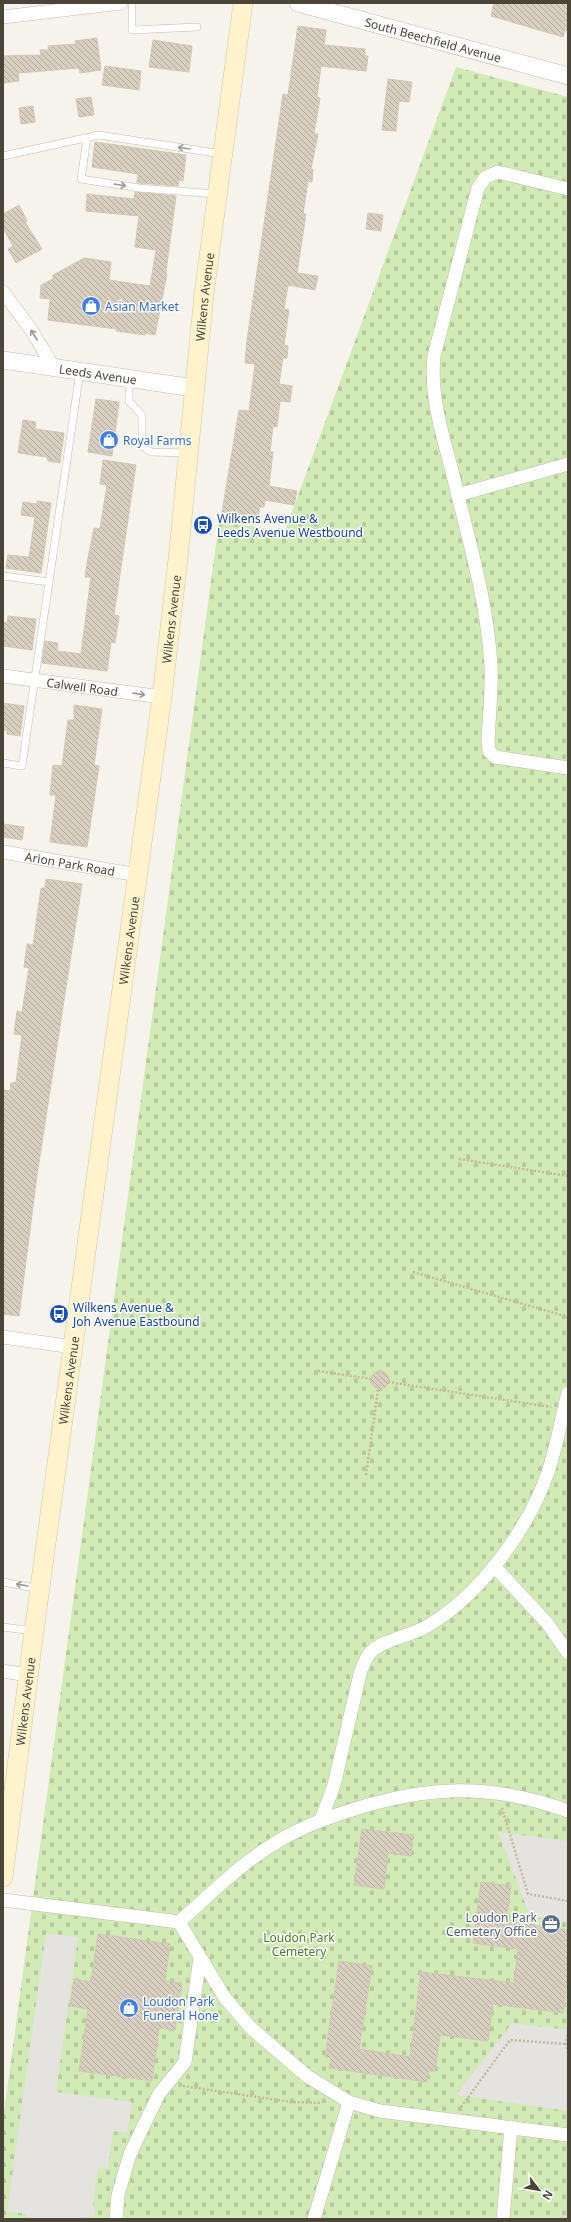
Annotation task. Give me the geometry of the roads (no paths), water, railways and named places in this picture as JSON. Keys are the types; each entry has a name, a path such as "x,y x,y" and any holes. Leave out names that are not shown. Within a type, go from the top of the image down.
{"main road":[{"name":"Wilkens Avenue","path":"3,1876 28,1674 162,697 178,559 194,388 222,154 243,3"}],"street":[{"path":"3,17 121,3"},
{"name":"South Beechfield Avenue","path":"298,3 568,76"},
{"path":"568,189 498,172 486,178 478,188 434,356 432,377 434,400 458,495 488,632 491,666 488,742 489,751 495,757 568,768"},
{"path":"3,292 32,331 54,368"},
{"name":"Leeds Avenue","path":"3,360 194,388"},
{"path":"458,495 568,464"},
{"name":"Calwell Road","path":"3,676 162,697"},
{"name":"Arion Park Road","path":"3,852 138,875"},
{"path":"3,1337 73,1347"},
{"path":"321,1820 334,1786 361,1670 369,1654 380,1646 429,1626 464,1598 494,1566 510,1545 539,1496 549,1471 568,1392"},
{"path":"494,1566 547,1623 568,1651"},
{"path":"3,1671 28,1674"},
{"path":"3,1900 179,1922 272,1845 321,1820 400,1797 450,1790 497,1792 537,1799 568,1811"},
{"path":"179,1922 225,1998 251,2028 307,2076 349,2102 380,2112 568,2135"},
{"path":"116,2219 118,2195 130,2154 159,2094 185,2062 200,1958"},
{"path":"314,2219 349,2102"},
{"path":"503,2219 511,2127"}],"lane":[{"path":"132,3 132,30 197,28"},
{"path":"3,156 99,135 222,154"},
{"path":"87,138 81,179 139,188 217,194"},
{"path":"3,763 22,766 80,371"},
{"path":"129,378 130,401 142,415 142,446 152,452 188,453"},
{"path":"3,576 49,582"},
{"path":"3,1582 40,1589"},
{"path":"3,1627 34,1631"}],"place":[{"name":"Asian Market","path":"91,306"},
{"name":"Royal Farms","path":"109,440"},
{"name":"Wilkens Avenue & Leeds Avenue Westbound","path":"203,525"},
{"name":"Wilkens Avenue & Joh Avenue Eastbound","path":"59,1314"},
{"name":"Loudon Park Cemetery Office","path":"551,1924"},
{"name":"Loudon Park Funeral Hone","path":"129,2008"}],"park label":[{"name":"Loudon Park Cemetery","path":"299,1944"}]}
